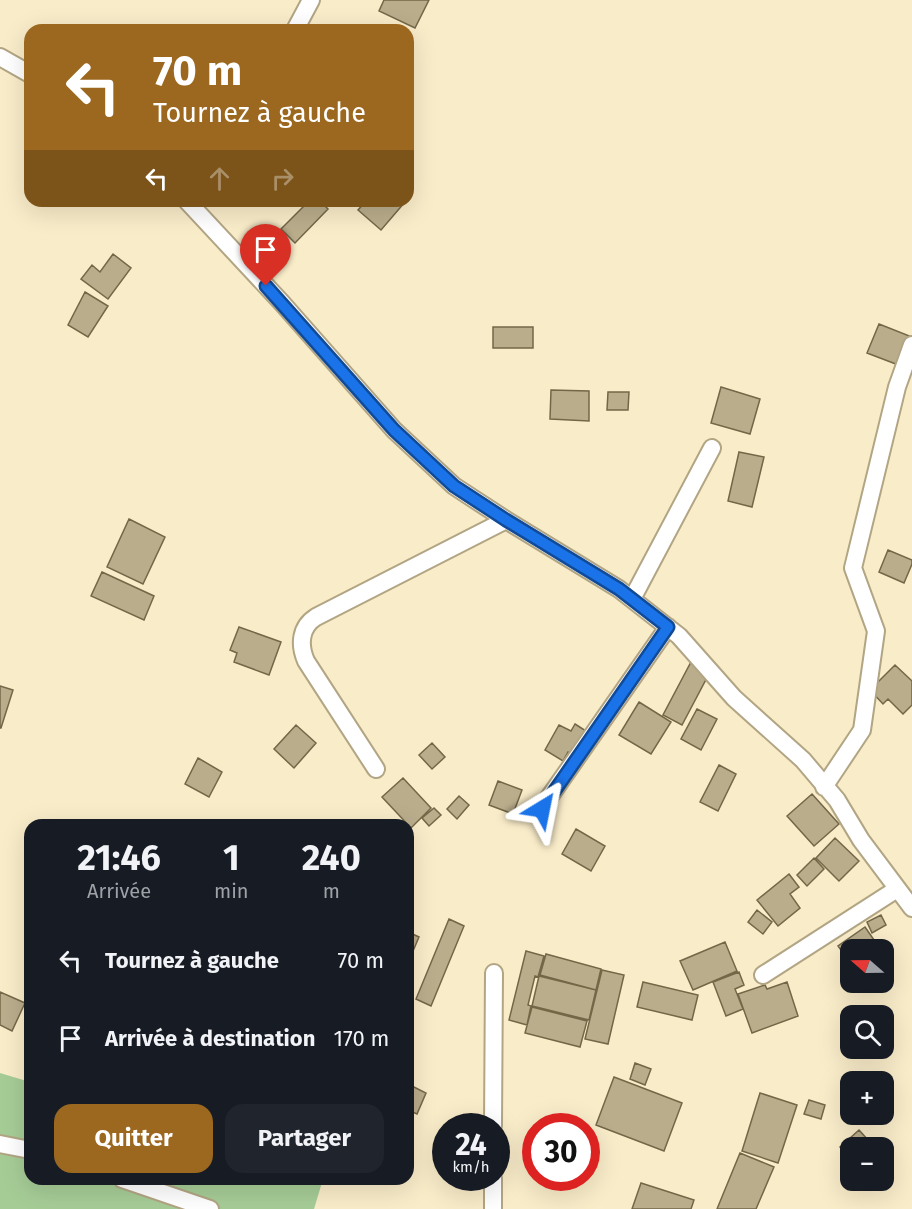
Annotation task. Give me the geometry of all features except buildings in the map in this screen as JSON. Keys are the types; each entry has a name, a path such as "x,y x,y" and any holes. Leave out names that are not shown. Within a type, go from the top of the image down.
{"street":[{"path":"298,24 311,0"},
{"path":"0,57 24,71"},
{"path":"194,207 394,430 454,486 619,589 679,636 734,698 802,760 837,800 861,840 912,908"},
{"path":"824,787 862,730 876,631 853,568 897,387 912,345"},
{"path":"632,599 712,448"},
{"path":"376,769 306,661 301,644 308,621 506,520"},
{"path":"542,809 668,627"},
{"path":"763,975 897,889"},
{"path":"493,1113 494,973"},
{"path":"0,1144 24,1149"},
{"path":"140,1185 210,1209"},
{"path":"493,1191 493,1209"}],"green space":[{"path":"0,1073 24,1080 24,1185 321,1185 314,1209 0,1209"}],"route":[{"path":"266,286 394,430 454,486 619,589 668,627 542,809"}]}
